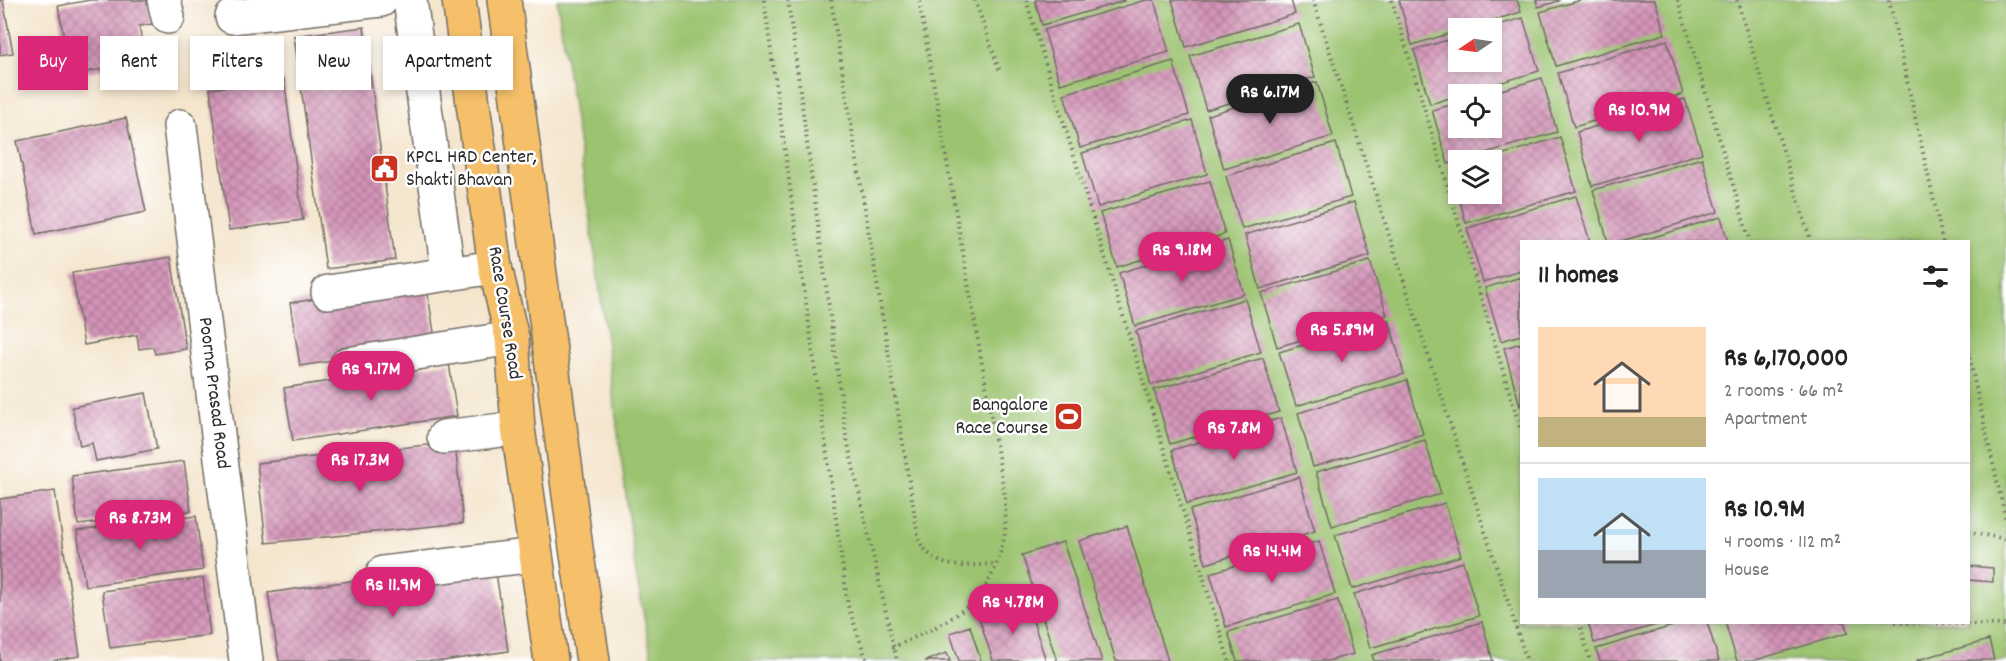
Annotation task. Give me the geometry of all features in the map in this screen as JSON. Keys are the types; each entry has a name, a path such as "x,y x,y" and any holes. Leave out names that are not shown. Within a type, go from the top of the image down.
{"main road":[{"name":"Race Course Road","path":"459,0 495,259 512,338 518,428 551,661"},
{"name":"Race Course Road","path":"504,0 593,661"}],"street":[{"path":"232,17 381,0"},
{"path":"410,0 446,257"},
{"name":"Poorna Prasad Road","path":"180,126 246,661"},
{"path":"446,257 495,259 327,285 446,257"},
{"path":"347,364 512,338"},
{"path":"444,437 518,428"},
{"path":"383,573 536,555"}],"path":[{"path":"764,0 849,606 867,661"},
{"path":"788,0 846,435 892,648 897,661"},
{"path":"831,0 919,542 928,555 944,564 997,564"},
{"path":"892,648 937,627 968,609 980,595 997,564 1004,540 1005,496 919,0"},
{"path":"975,0 1000,72"},
{"path":"1026,0 1229,661"},
{"path":"1313,0 1527,661"},
{"path":"1392,0 1520,428"},
{"path":"1678,0 1749,240"},
{"path":"1737,0 1810,240"},
{"path":"1889,0 1943,240"},
{"path":"1970,361 2006,521"},
{"path":"1970,532 2006,539"},
{"path":"1579,624 1590,661"},
{"path":"1969,624 2006,625"}],"green space":[{"name":"Bangalore Race Course","path":"557,0 2006,0 2006,661 652,661 636,573 596,261"}],"building":[{"path":"0,0 3,0 13,53 0,55"},
{"path":"90,0 148,0 152,24 139,26 141,36 100,36 100,69 88,72 88,36 64,36 58,6"},
{"path":"1035,0 1124,0 1124,1 1042,25"},
{"path":"1146,0 1154,0 1169,52 1060,84 1044,30"},
{"path":"1172,0 1291,0 1295,14 1186,47"},
{"path":"1399,0 1517,0 1521,12 1501,18 1448,18 1448,34 1412,45"},
{"path":"1536,0 1559,0 1559,1 1538,7"},
{"path":"1581,0 1655,0 1665,34 1556,66 1540,12"},
{"path":"1523,18 1539,71 1496,84 1448,84 1448,99 1430,104 1414,50 1448,40 1448,72 1502,72 1502,24"},
{"path":"1299,24 1315,77 1206,110 1190,56"},
{"path":"364,27 365,36 296,36 296,51 294,36"},
{"path":"1667,40 1683,94 1574,127 1558,73"},
{"path":"1173,61 1189,115 1080,148 1064,94"},
{"path":"1542,78 1557,132 1496,150 1448,150 1448,164 1432,110 1448,106 1448,138 1502,138 1502,90"},
{"path":"284,79 303,220 229,230 210,90 284,90"},
{"path":"371,80 395,260 326,269 301,90 371,90"},
{"path":"1317,82 1333,136 1224,169 1208,115"},
{"path":"1685,99 1702,153 1592,186 1577,132"},
{"path":"126,118 146,212 36,234 17,141"},
{"path":"1192,120 1207,174 1098,207 1082,153"},
{"path":"1560,137 1576,191 1466,223 1461,204 1502,204 1502,155"},
{"path":"1336,143 1351,197 1242,229 1226,176"},
{"path":"1702,158 1718,212 1625,240 1607,240 1593,190"},
{"path":"1210,181 1225,234 1117,267 1100,213"},
{"path":"1576,196 1589,240 1520,240 1520,271 1483,282 1467,228"},
{"path":"1354,202 1370,256 1260,289 1245,235"},
{"path":"1721,217 1727,240 1643,240"},
{"path":"1228,240 1244,294 1135,326 1119,273"},
{"path":"171,257 186,349 155,354 153,347 139,349 137,335 84,345 72,273"},
{"path":"1370,261 1387,315 1277,347 1261,293"},
{"path":"1520,277 1520,335 1501,341 1485,288"},
{"path":"426,282 436,345 300,366 290,303"},
{"path":"1245,299 1261,352 1151,385 1136,331"},
{"path":"1389,320 1404,374 1296,406 1279,352"},
{"path":"1520,343 1520,406 1504,348"},
{"path":"1263,358 1279,412 1170,444 1154,390"},
{"path":"449,363 457,416 293,441 284,388"},
{"path":"1407,380 1423,434 1313,467 1298,413"},
{"path":"146,393 157,449 96,461 92,443 80,446 72,407"},
{"path":"1281,418 1297,472 1187,504 1172,450"},
{"path":"1425,440 1441,494 1332,526 1316,472"},
{"path":"455,442 463,523 266,543 257,463"},
{"path":"184,461 191,511 78,525 72,476"},
{"path":"1299,477 1315,531 1206,564 1190,510"},
{"path":"55,491 80,656 50,661 0,661 0,499"},
{"path":"1445,503 1461,556 1352,589 1335,535"},
{"path":"196,516 203,570 85,586 77,531"},
{"path":"1127,526 1168,661 1116,661 1079,541"},
{"path":"1319,541 1335,594 1226,627 1210,573"},
{"path":"1063,542 1102,661 1057,661 1022,555"},
{"path":"494,560 508,651 443,661 279,661 268,593"},
{"path":"1463,562 1479,616 1370,648 1354,594"},
{"path":"1970,566 1993,568 1993,582 1970,580"},
{"path":"203,578 210,635 110,648 102,591"},
{"path":"1338,600 1353,654 1328,661 1237,661 1228,632"},
{"path":"1027,602 1046,661 993,661 979,618"},
{"path":"1482,622 1493,661 1374,661 1372,655"},
{"path":"1589,624 1660,624 1594,643"},
{"path":"1679,624 1708,624 1719,661 1600,661 1596,649"},
{"path":"1726,624 1845,624 1848,633 1752,661 1737,661"},
{"path":"970,626 981,661 959,661 950,633"},
{"path":"1989,640 1994,660 1917,661 1917,660"},
{"path":"947,653 950,661 925,661"}],"place":[{"name":"KPCL HRD Center, Shakti Bhavan","path":"385,169"},
{"name":"Bangalore Race Course","path":"1069,417"}]}
